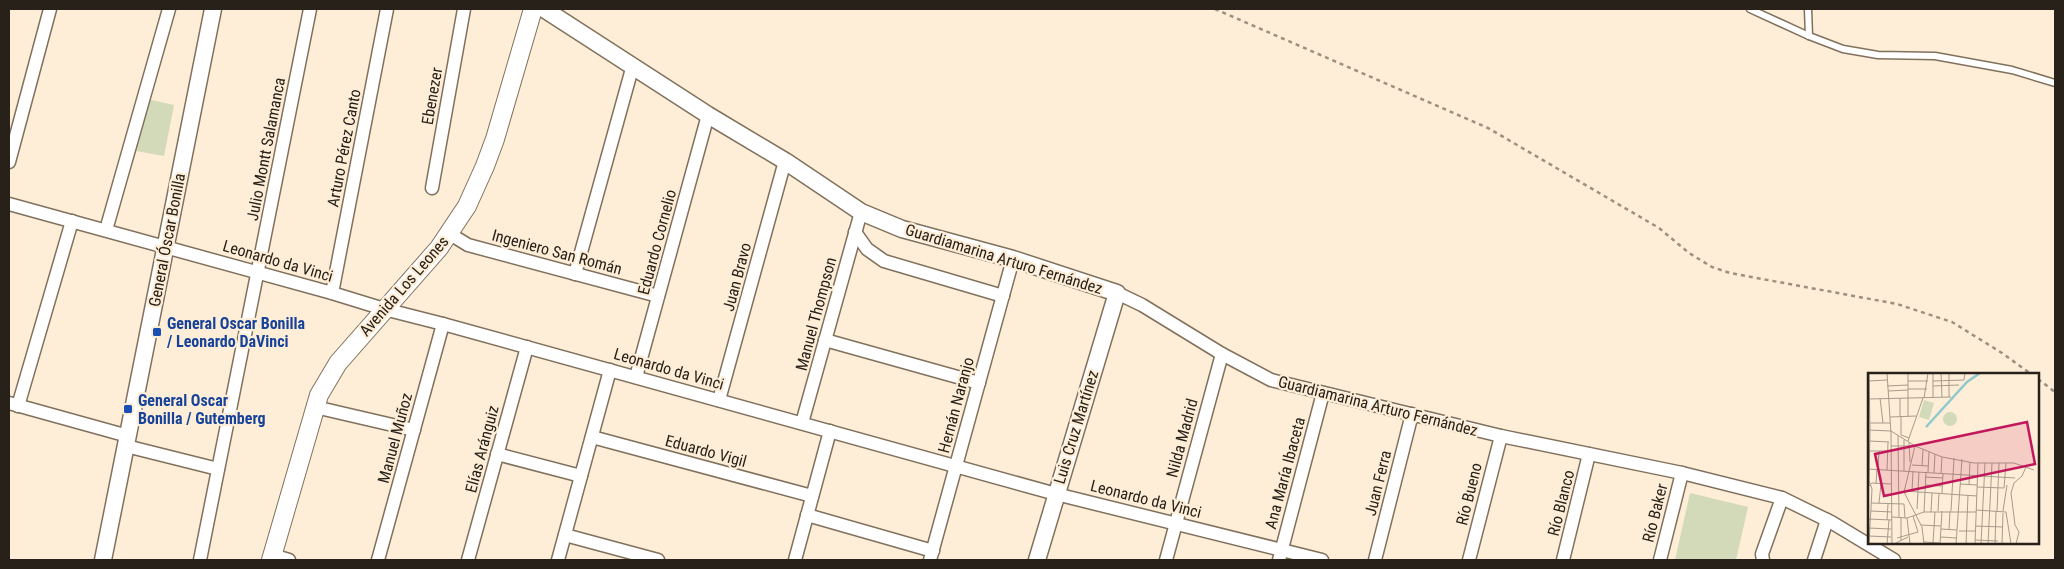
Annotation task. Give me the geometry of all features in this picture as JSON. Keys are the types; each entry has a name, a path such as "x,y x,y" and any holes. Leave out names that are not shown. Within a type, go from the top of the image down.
{"main road":[{"name":"Avenida Los Leones","path":"271,558 315,408 325,384 338,363 450,234 467,206 495,139 533,9"}],"street":[{"path":"9,162 50,9"},
{"path":"106,230 169,9"},
{"name":"General Óscar Bonilla","path":"103,560 213,9"},
{"name":"Julio Montt Salamanca","path":"200,560 310,9"},
{"name":"Arturo Pérez Canto","path":"332,293 387,9"},
{"name":"Ebenezer","path":"432,188 464,9"},
{"name":"Guardiamarina Arturo Fernández","path":"544,9 785,161 861,212 902,229 1013,259 1117,293 1142,305 1222,354 1271,380 1501,436 1682,473 1782,498 1827,520 1894,560"},
{"path":"574,274 632,65"},
{"name":"Eduardo Cornelio","path":"636,377 708,114"},
{"name":"Juan Bravo","path":"719,400 785,161"},
{"name":"Leonardo da Vinci","path":"9,204 1056,494 1176,524 1280,555 1322,560"},
{"name":"Manuel Thompson","path":"802,424 861,212"},
{"path":"72,221 13,404 218,468"},
{"path":"856,232 867,249 884,261 1003,296"},
{"name":"Ingeniero San Román","path":"450,234 468,245 658,296"},
{"name":"Hernán Naranjo","path":"932,556 1013,259"},
{"name":"Luis Cruz Martínez","path":"1037,560 1117,293"},
{"name":"Manuel Muñoz","path":"378,560 443,324"},
{"path":"826,340 979,383"},
{"name":"Elías Aránguiz","path":"468,560 527,347"},
{"name":"Nilda Madrid","path":"1166,560 1222,354"},
{"path":"558,560 610,370"},
{"name":"Ana María Ibaceta","path":"1280,555 1322,393"},
{"path":"315,408 414,430"},
{"name":"Juan Ferra","path":"1376,560 1412,414"},
{"path":"795,560 830,431"},
{"name":"Río Bueno","path":"1469,560 1501,436"},
{"name":"Eduardo Vigil","path":"592,437 812,496"},
{"path":"497,454 581,476"},
{"name":"Río Blanco","path":"1563,560 1589,454"},
{"name":"Río Baker","path":"1660,560 1682,473"},
{"path":"1763,560 1762,554 1782,498"},
{"path":"807,515 932,556"},
{"path":"1814,560 1827,520"},
{"path":"565,535 658,560"},
{"path":"271,558 289,560"}],"lane":[{"path":"1750,9 1809,36 1844,49 1878,55 1935,56 2012,70 2055,82"},
{"path":"1808,9 1809,36"}],"path":[{"path":"1216,9 1488,128 1659,228 1689,253 1712,267 1730,273 1896,304 1952,322 2002,353 2030,373"},
{"path":"2039,380 2055,392"}],"green space":[{"path":"147,99 174,105 164,156 136,151"},
{"path":"1690,493 1748,507 1736,560 1675,560"}],"place":[{"name":"General Oscar Bonilla / Leonardo DaVinci","path":"157,332"},
{"name":"General Oscar Bonilla / Gutemberg","path":"128,409"}]}
